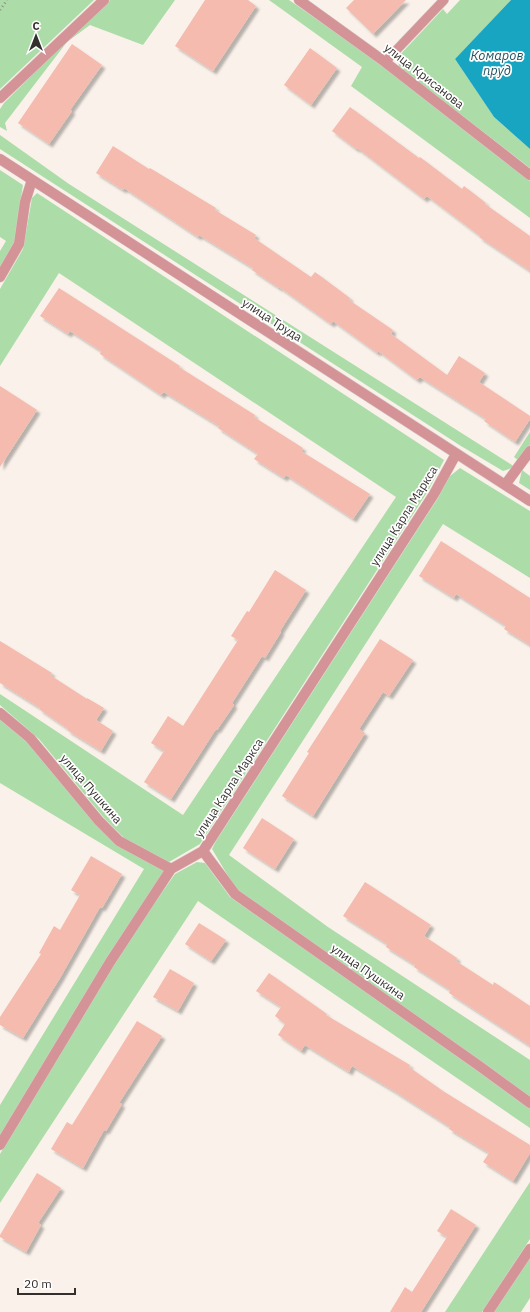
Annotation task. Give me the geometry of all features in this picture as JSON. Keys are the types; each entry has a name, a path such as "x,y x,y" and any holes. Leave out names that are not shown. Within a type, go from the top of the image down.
{"street":[{"path":"0,98 104,0"},
{"name":"улица Крисанова","path":"299,0 385,62 530,174"},
{"name":"улица Труда","path":"0,159 530,501"},
{"path":"0,277 18,244 25,202 32,180"},
{"path":"505,485 530,451"},
{"name":"улица Карла Маркса","path":"0,1145 110,962 171,869 203,851 430,500 456,454"},
{"name":"улица Пушкина","path":"0,713 30,738 99,821 119,841 171,869"},
{"name":"улица Пушкина","path":"203,851 235,894 530,1103"},
{"path":"488,1312 530,1249"}],"lane":[{"path":"385,62 444,0"}],"path":[{"path":"0,10 7,0"}],"green space":[{"path":"0,0 94,0 0,89"},
{"path":"110,0 175,0 143,45 90,25 67,42 5,123 7,131 0,127 0,109 4,103 66,41"},
{"path":"269,0 289,0 384,66 530,181 530,218 351,86 362,67"},
{"path":"460,0 511,0 455,59 494,117 530,149 530,168 399,67 398,57 443,9 447,14"},
{"path":"0,135 69,184 515,467 503,471 461,446 0,149"},
{"path":"0,170 23,185 14,243 0,267 0,251 6,241 0,237"},
{"path":"37,193 444,460 428,491 200,844 169,862 124,838 105,819 39,739 0,705 0,694 183,815 396,497 59,273 0,366 0,289 23,249 32,198"},
{"path":"530,432 530,445 519,461 514,457"},
{"path":"460,468 530,511 530,578 443,524 229,855 328,927 530,1060 530,1099 237,891 212,849 438,498 449,477"},
{"path":"522,470 530,476 530,490 519,483"},
{"path":"0,718 27,740 97,824 165,870 0,1136 0,1105 144,869 0,783"},
{"path":"197,862 205,863 230,897 475,1067 530,1107 530,1128 198,901 0,1203 0,1154 111,965 175,874"},
{"path":"530,1182 530,1239 482,1312 445,1312"},
{"path":"530,1257 530,1298 521,1312 493,1312"}],"water":[{"name":"Комаров пруд","path":"511,0 530,0 530,149 494,117 455,59"}],"building":[{"path":"205,0 248,0 256,6 213,71 175,46"},
{"path":"354,0 406,0 373,34 346,8"},
{"path":"72,44 102,65 70,110 72,111 49,144 18,123"},
{"path":"310,48 337,68 311,105 284,85"},
{"path":"350,107 462,189 464,186 486,203 485,204 530,236 530,271 479,237 480,236 427,196 424,199 332,131"},
{"path":"113,146 216,208 215,210 256,235 254,238 311,277 315,272 350,298 349,300 393,330 391,334 447,375 459,356 485,373 479,382 530,416 530,419 515,442 484,421 486,419 420,377 417,380 378,351 377,353 333,321 331,324 279,287 252,270 253,268 199,235 198,237 124,188 123,190 96,173"},
{"path":"59,288 255,415 254,417 303,448 301,451 370,494 353,519 286,475 284,478 254,459 258,454 218,428 219,426 164,392 161,395 100,354 101,351 70,331 68,334 40,316"},
{"path":"0,386 37,410 0,467"},
{"path":"441,541 530,598 530,645 504,629 506,626 456,594 454,598 419,576"},
{"path":"275,570 306,590 265,658 262,656 232,703 234,705 217,730 216,729 171,799 144,782 164,751 151,743 168,716 183,726 238,640 231,636 247,611 249,612"},
{"path":"380,639 413,660 389,696 383,692 359,729 365,733 313,816 282,796 309,753 307,752"},
{"path":"0,641 52,673 50,675 87,699 104,708 96,720 113,731 101,751 67,730 68,729 39,709 40,708 0,683"},
{"path":"262,818 294,839 275,869 243,848"},
{"path":"91,856 122,874 102,908 100,907 60,978 23,1038 0,1025 0,1017 41,954 39,953 54,926 60,930 80,895 71,890"},
{"path":"365,882 431,925 424,936 457,958 456,961 493,985 494,982 530,1006 530,1046 449,993 450,990 414,967 415,965 386,947 387,944 343,916"},
{"path":"199,923 226,940 211,961 185,944"},
{"path":"170,969 194,983 178,1011 153,997"},
{"path":"269,973 327,1014 326,1015 410,1065 409,1067 443,1091 530,1145 530,1153 513,1181 483,1162 489,1153 449,1129 450,1127 394,1091 352,1066 349,1072 305,1045 301,1051 278,1035 285,1024 275,1016 281,1007 256,991"},
{"path":"137,1021 162,1036 119,1103 122,1104 106,1131 104,1130 83,1168 51,1149 67,1122 72,1125"},
{"path":"37,1173 61,1188 38,1223 41,1225 26,1252 0,1237 0,1235"},
{"path":"451,1209 476,1225 421,1312 390,1312 405,1287 412,1292 447,1237 437,1231"}]}
